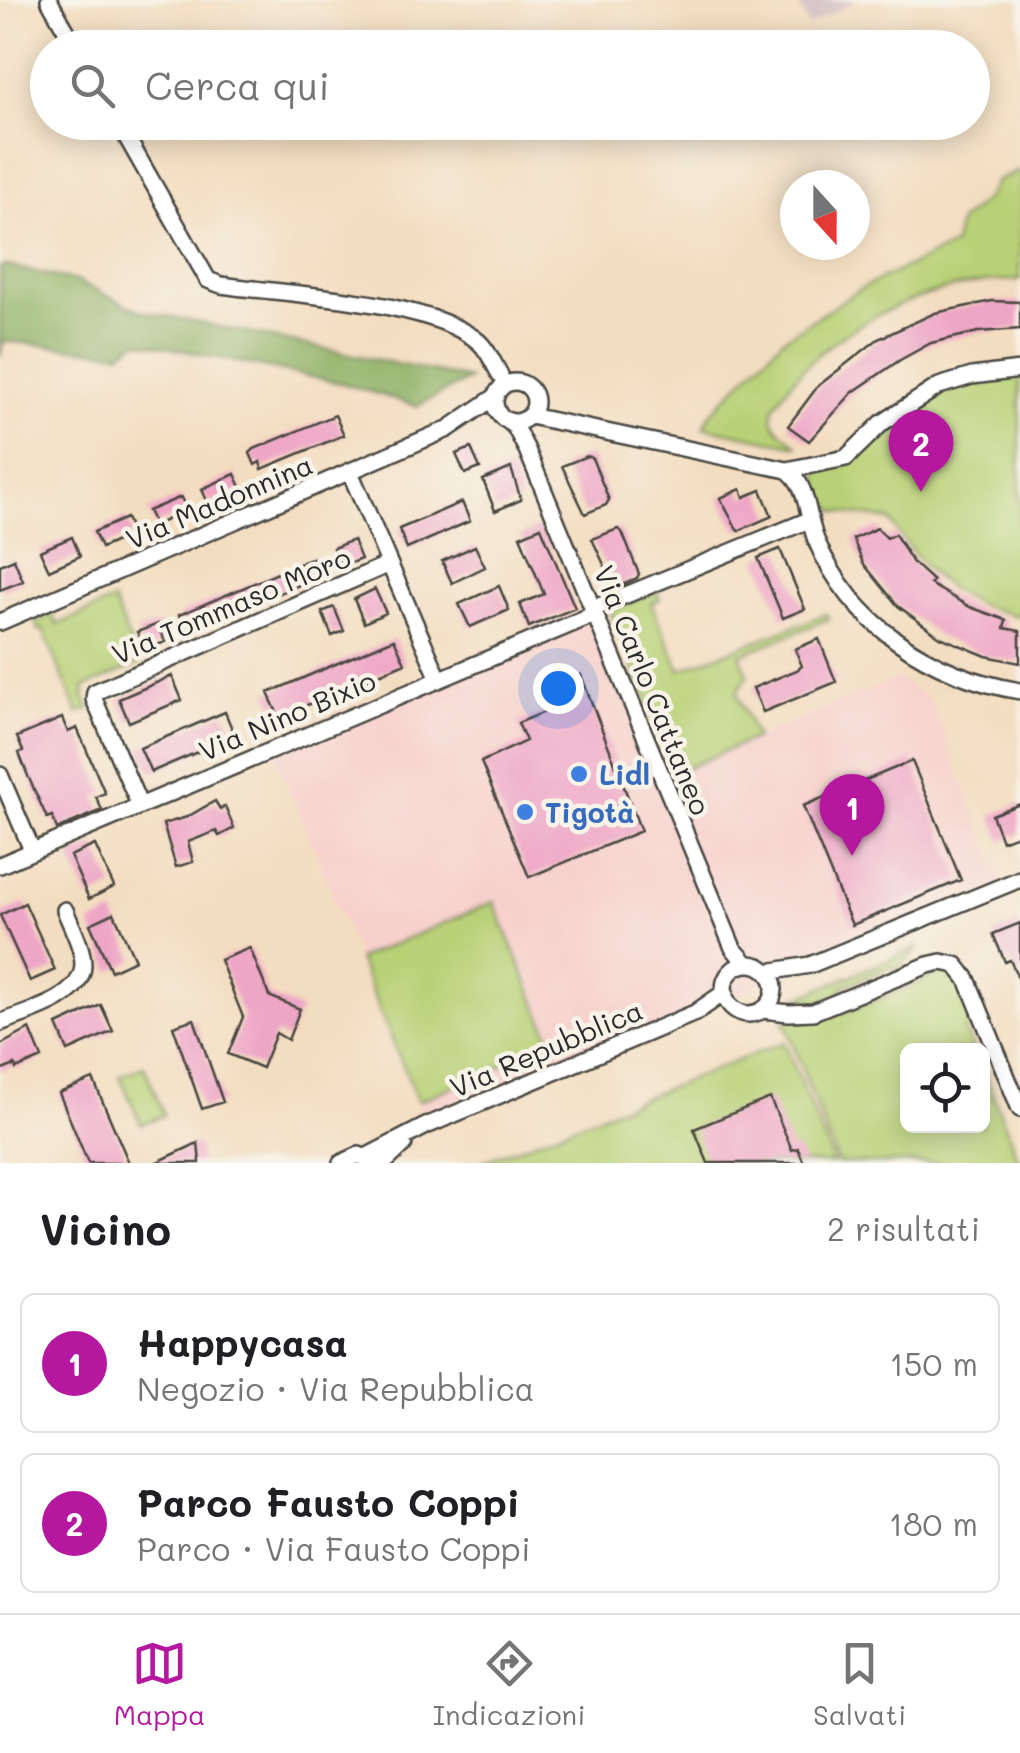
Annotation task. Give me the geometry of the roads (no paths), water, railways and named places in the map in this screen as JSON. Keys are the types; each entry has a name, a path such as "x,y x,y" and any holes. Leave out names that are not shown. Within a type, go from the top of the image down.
{"street":[{"path":"49,0 66,30"},
{"path":"128,140 208,280 415,312 450,323 482,344 500,375"},
{"path":"570,423 528,386 508,382 496,397 496,408 505,419 528,417 570,423 786,470 846,458 882,423 938,386 972,376 1020,370"},
{"path":"528,386 536,404 528,417"},
{"name":"Via Madonnina","path":"0,622 350,472 457,423 496,397"},
{"name":"Via Carlo Cattaneo","path":"527,450 528,417"},
{"name":"Via Madonnina","path":"457,423 505,419"},
{"name":"Via Carlo Cattaneo","path":"505,419 527,450 740,967"},
{"path":"786,470 799,481 808,520 823,554 846,592 878,627 951,673 1020,691"},
{"path":"350,472 439,679"},
{"name":"Via Nino Bixio","path":"0,864 808,520"},
{"name":"Via Tommaso Moro","path":"140,804 94,700 95,692 389,564"},
{"path":"0,775 32,850"},
{"path":"810,964 747,1014 728,1000 728,977 740,967 767,972 810,964 1020,878"},
{"path":"0,1023 58,998 77,982 83,963 65,910"},
{"path":"770,999 802,1013 827,1007 928,966 941,962 956,965 967,979 1020,1109"},
{"path":"767,972 770,999"},
{"name":"Via Repubblica","path":"341,1163 352,1156 370,1160 418,1131 728,1000"},
{"name":"Via Repubblica","path":"384,1163 418,1131"}],"place":[{"name":"Parco Fausto Coppi","path":"921,492"},
{"name":"Lidl","path":"579,774"},
{"name":"Tigotà","path":"525,812"},
{"name":"Happycasa","path":"852,856"}]}
